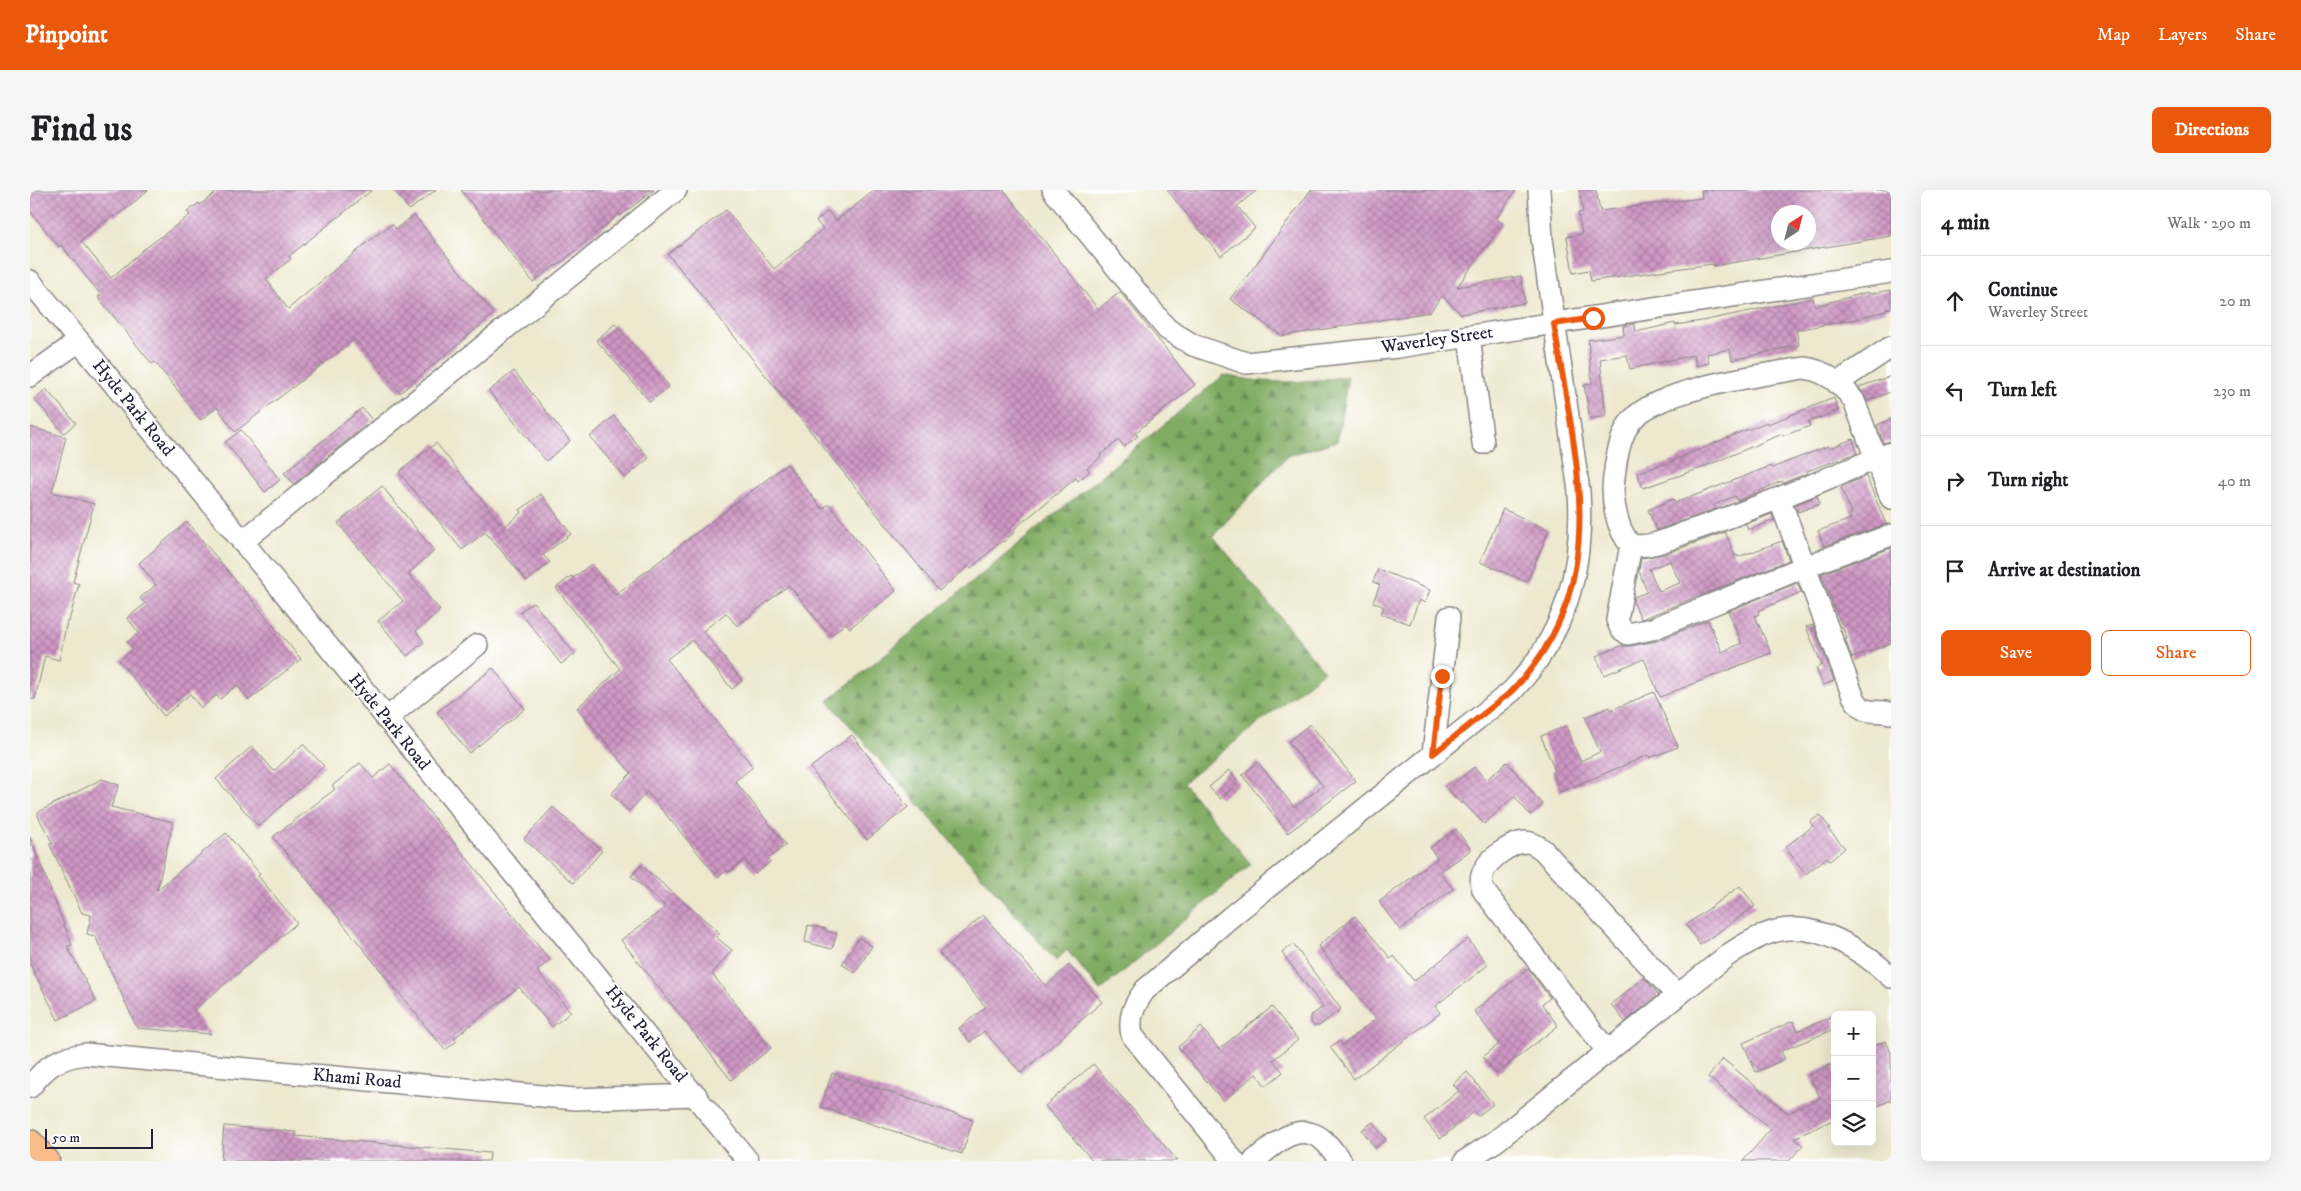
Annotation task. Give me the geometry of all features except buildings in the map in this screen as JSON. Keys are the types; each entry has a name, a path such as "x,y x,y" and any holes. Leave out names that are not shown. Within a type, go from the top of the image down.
{"main road":[{"path":"30,1143 46,1161"}],"street":[{"path":"242,542 676,190"},
{"name":"Waverley Street","path":"1053,190 1167,329 1192,346 1246,363 1398,347 1891,272"},
{"path":"1234,1161 1132,1035 1130,1024 1137,1001 1145,990 1233,915 1512,691 1545,648 1569,598 1579,553 1580,512 1577,472 1542,239 1539,190"},
{"name":"Hyde Park Road","path":"30,281 748,1161"},
{"path":"1469,336 1483,443"},
{"path":"30,376 79,341"},
{"path":"1837,382 1891,347"},
{"path":"1883,456 1779,498 1650,545 1631,545 1626,540 1620,523 1613,487 1618,455 1627,427 1643,409 1712,384 1804,368 1821,372 1837,382 1854,401 1883,456 1891,498"},
{"path":"1779,498 1858,705 1866,711 1891,713"},
{"path":"1631,545 1617,620 1621,629 1628,634 1652,629 1804,567 1891,535"},
{"path":"1433,754 1449,617"},
{"path":"386,719 477,645"},
{"path":"1608,1052 1483,890 1481,876 1485,867 1502,852 1526,842 1536,845 1543,850 1676,995"},
{"path":"1465,1161 1496,1141 1728,955 1761,936 1778,930 1814,932 1834,939 1863,955 1891,977"},
{"name":"Khami Road","path":"30,1087 52,1064 66,1057 85,1054 575,1099 696,1096"},
{"path":"1254,1161 1280,1140 1301,1132 1312,1134 1322,1139 1341,1161"}],"green space":[{"path":"1224,375 1271,382 1316,380 1348,376 1337,441 1287,456 1213,536 1324,671 1183,783 1251,864 1100,991 1067,950 1056,961 828,701"}],"route":[{"path":"1442,676 1433,754 1512,691 1530,671 1545,648 1564,612 1575,576 1581,532 1577,472 1554,324 1593,318"}]}
